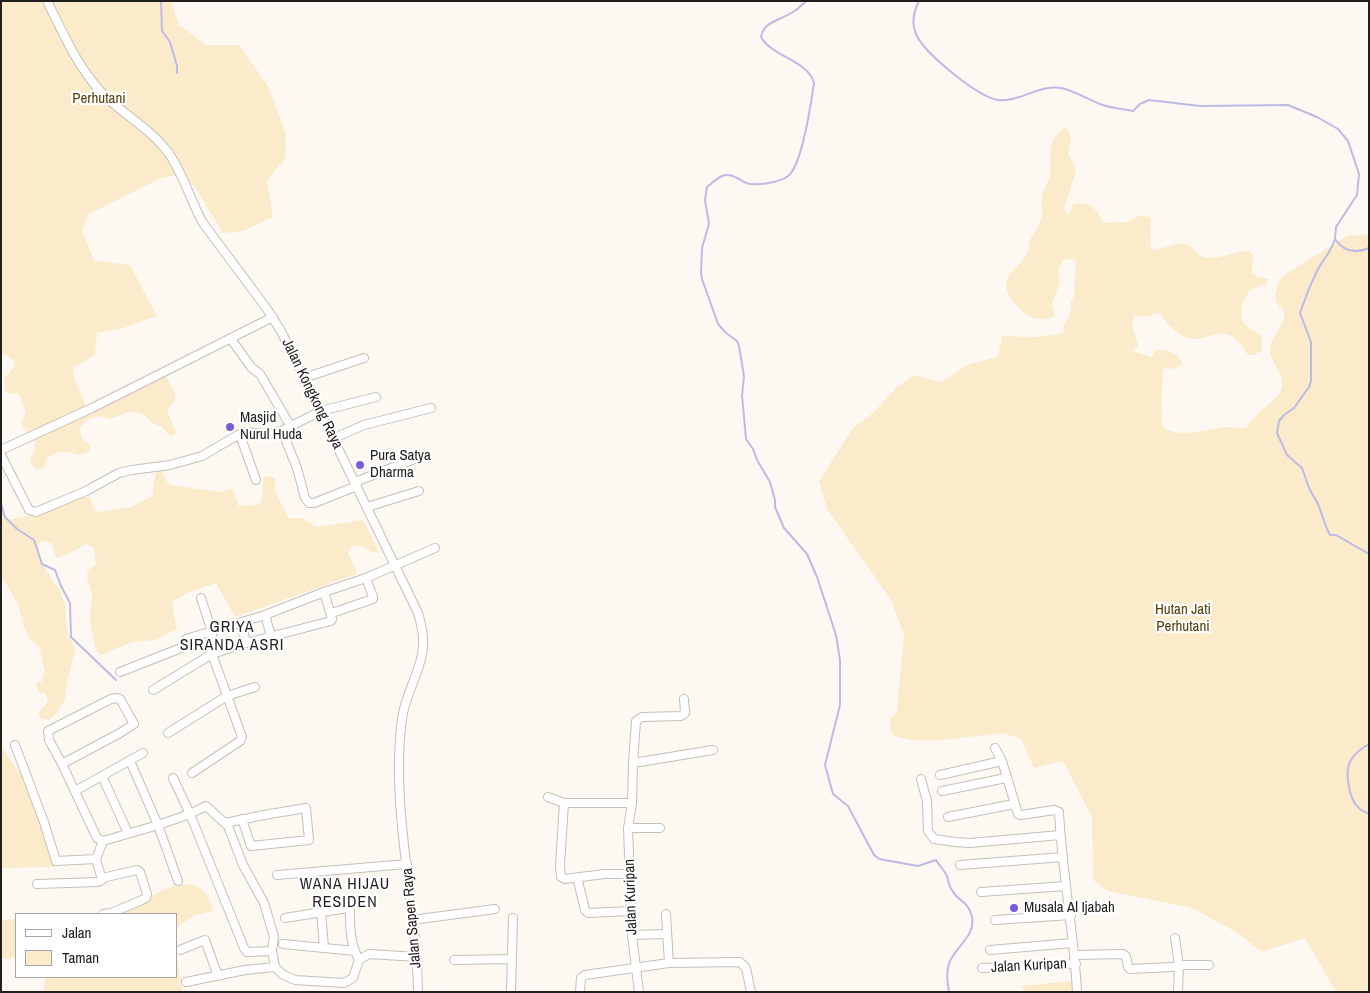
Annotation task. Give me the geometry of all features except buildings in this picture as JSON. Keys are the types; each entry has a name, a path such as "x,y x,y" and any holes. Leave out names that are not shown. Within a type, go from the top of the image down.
{"street":[{"name":"Jalan Kongkong Raya","path":"47,1 79,64 101,92 160,143 169,154 203,223 273,317 321,411 418,613 422,628 422,653 406,696 399,755 405,845"},
{"path":"1,450 92,408 273,317"},
{"path":"231,339 251,367 260,374 291,427"},
{"path":"304,378 364,358"},
{"path":"1,455 27,507 32,512 36,512 86,491 119,473 170,465 202,456 248,431 270,434 282,431 321,411 376,397"},
{"path":"334,438 364,425 431,408"},
{"path":"282,431 297,468 305,498 309,503 314,503 417,458"},
{"path":"240,434 256,480"},
{"path":"367,507 419,491"},
{"path":"120,672 181,648 186,640 265,615 366,578 394,564 435,548"},
{"path":"332,613 373,599 374,596 366,578"},
{"path":"153,690 212,654 271,636 331,621 332,613 324,592"},
{"path":"192,773 240,741 242,737 212,654 212,632 201,598"},
{"path":"265,615 271,636"},
{"path":"241,622 246,643"},
{"path":"168,733 226,696 255,687"},
{"name":"Jalan Kuripan","path":"639,992 632,936 628,828 632,803 636,721 642,717 681,716 685,713 684,698"},
{"path":"62,764 134,724 120,699 110,699 48,731 50,740 97,838 103,841 158,825 190,814 206,806 227,825 243,864 264,903 274,937 272,950 275,967 282,974 296,980 344,983 353,978 359,960 369,954 417,957"},
{"path":"15,745 44,822 56,861 96,859"},
{"path":"995,748 1002,761 1016,812 1021,816 1054,810 1058,811 1076,959 1077,992"},
{"path":"633,763 713,750"},
{"path":"75,792 143,754"},
{"path":"130,761 158,825 178,881"},
{"path":"940,775 1002,761"},
{"path":"102,776 128,833"},
{"path":"173,778 190,814 244,948 247,952 272,950"},
{"path":"942,790 1006,778"},
{"path":"921,779 927,801 928,831 934,839 970,843 1060,835"},
{"path":"548,798 564,803 632,803"},
{"path":"564,803 559,872 561,878 604,874 630,874"},
{"path":"948,816 1014,804"},
{"path":"227,825 242,819 306,808 310,840 251,846 242,819"},
{"path":"628,828 660,828"},
{"path":"102,878 96,859 103,841"},
{"name":"Jalan Sapen Raya","path":"405,845 417,957 418,992"},
{"path":"960,865 1064,857"},
{"path":"277,874 407,864"},
{"path":"37,884 98,882 102,878 137,870 140,872 148,894 146,898 112,913"},
{"path":"576,877 585,910 588,913 631,911"},
{"path":"981,892 1066,886"},
{"path":"284,918 321,911 349,909 350,931 354,951 359,960"},
{"path":"412,920 495,909"},
{"path":"321,911 324,948"},
{"path":"666,914 669,963"},
{"path":"995,920 1070,915"},
{"path":"512,992 513,918"},
{"path":"632,936 666,934"},
{"path":"1175,938 1179,965 1178,992"},
{"path":"180,950 204,940 218,976"},
{"name":"Jalan Kuripan","path":"990,950 1073,943"},
{"path":"283,944 354,951"},
{"name":"Jalan Kuripan","path":"982,968 1123,954 1126,956 1128,967 1130,968 1172,967 1179,965"},
{"path":"454,960 512,960"},
{"path":"580,992 581,978 583,976 669,963 740,962 746,968 751,992"},
{"path":"1179,965 1209,965"},
{"path":"186,982 245,970 275,967"}],"green space":[{"name":"Perhutani","path":"1,1 171,1 179,25 206,45 239,45 268,86 286,134 285,159 267,180 273,217 243,231 223,233 194,186 181,174 161,178 89,214 82,230 94,261 130,265 157,316 123,328 97,333 95,355 73,368 73,374 88,411 164,373 175,393 175,400 167,410 176,433 170,436 162,427 151,422 145,415 131,411 110,419 101,416 89,419 79,428 83,441 90,444 89,452 81,454 57,453 47,458 44,468 36,469 30,459 34,452 35,444 21,422 26,412 19,394 6,393 4,378 15,366 10,358 1,353"},
{"name":"Hutan Jati Perhutani","path":"1065,127 1070,133 1068,154 1075,165 1076,171 1064,208 1067,214 1070,214 1073,204 1085,204 1095,209 1103,223 1127,222 1144,215 1151,218 1151,250 1185,244 1201,256 1208,258 1250,251 1253,256 1252,273 1257,277 1269,279 1266,284 1250,290 1241,310 1241,315 1246,325 1259,334 1262,339 1261,351 1254,355 1248,355 1235,338 1226,334 1196,339 1190,338 1183,336 1172,328 1158,312 1149,316 1134,316 1132,325 1138,345 1132,351 1152,357 1156,350 1169,351 1179,358 1183,365 1171,369 1165,368 1163,371 1161,412 1163,427 1169,431 1185,433 1226,427 1246,428 1281,390 1282,379 1272,358 1270,347 1284,316 1284,311 1277,303 1275,296 1281,277 1347,236 1369,234 1369,992 1336,992 1305,938 1262,952 1236,932 1192,908 1108,891 1093,880 1092,817 1063,761 1034,768 1021,739 1003,733 941,740 910,740 892,735 890,720 897,712 904,634 891,600 827,509 819,481 853,428 873,413 897,387 914,375 941,382 969,364 998,357 1002,336 1037,337 1064,333 1063,327 1071,312 1071,301 1074,296 1076,261 1071,259 1065,260 1059,267 1058,275 1060,281 1052,304 1055,316 1038,319 1026,314 1012,300 1006,285 1009,275 1026,255 1030,240 1041,219 1042,196 1050,175 1052,143 1058,133"},
{"path":"162,471 167,482 172,485 219,492 232,489 239,506 258,505 262,501 264,477 270,476 275,478 275,492 289,518 303,518 316,527 363,520 379,552 373,553 360,546 354,547 348,552 357,574 235,617 216,583 187,593 172,602 177,629 155,640 132,642 101,655 96,651 90,621 92,595 87,576 88,570 96,565 94,548 86,544 56,558 52,544 46,541 40,542 38,547 43,566 59,589 65,603 67,630 75,651 65,700 54,716 48,720 41,719 38,714 48,701 45,693 39,692 36,686 37,683 42,681 45,671 39,647 30,639 23,625 19,606 1,575 1,509 7,520 45,513 84,497 90,497 95,510 98,512 132,507 152,496 156,472"},
{"path":"1,747 27,782 55,867 1,868"},
{"path":"190,884 200,888 208,897 214,911 195,915 178,927 178,913 118,913 167,888"},
{"path":"15,919 15,957 8,959 1,958 1,920"},
{"path":"178,964 183,992 43,992 46,978 178,978"},
{"path":"1071,981 1073,992 1026,992 1021,986"}],"waterway":[{"path":"161,1 162,31 170,42 177,66 177,73"},
{"path":"806,1 793,12 769,24 761,37 766,44 805,69 814,83 806,130 799,155 791,173 784,179 761,184 749,184 732,176 724,175 707,187 705,200 709,224 702,248 702,279 718,324 737,341 739,346 744,376 742,395 746,439 770,482 775,507 784,528 807,554 817,577 836,635 840,660 840,705 825,765 833,794 848,806 874,855 879,859 918,866 936,860 947,876 954,894 970,911 972,917 971,930 949,965 947,976 949,992"},
{"path":"919,1 913,21 914,30 921,42 929,52 965,83 998,100 1013,99 1053,87 1071,91 1104,105 1133,111 1140,104 1149,100 1200,106 1288,105 1317,117 1338,129 1348,141 1359,174 1357,195 1336,227 1335,239 1346,249 1359,251 1369,248"},
{"path":"1335,239 1315,276 1300,313 1311,342 1311,381 1309,387 1294,408 1279,421 1277,433 1287,455 1302,468 1330,535 1336,535 1369,554"},
{"path":"1,504 5,517 17,529 34,540 42,564 55,570 70,603 71,637 116,680"},
{"path":"1369,744 1351,760 1348,771 1350,792 1355,804 1369,814"}],"place":[{"name":"Masjid Nurul Huda","path":"230,427"},
{"name":"Pura Satya Dharma","path":"360,465"},
{"name":"Musala Al Ijabah","path":"1014,908"}],"district":[{"name":"GRIYA SIRANDA ASRI","path":"232,637"},
{"name":"WANA HIJAU RESIDEN","path":"345,894"}]}
